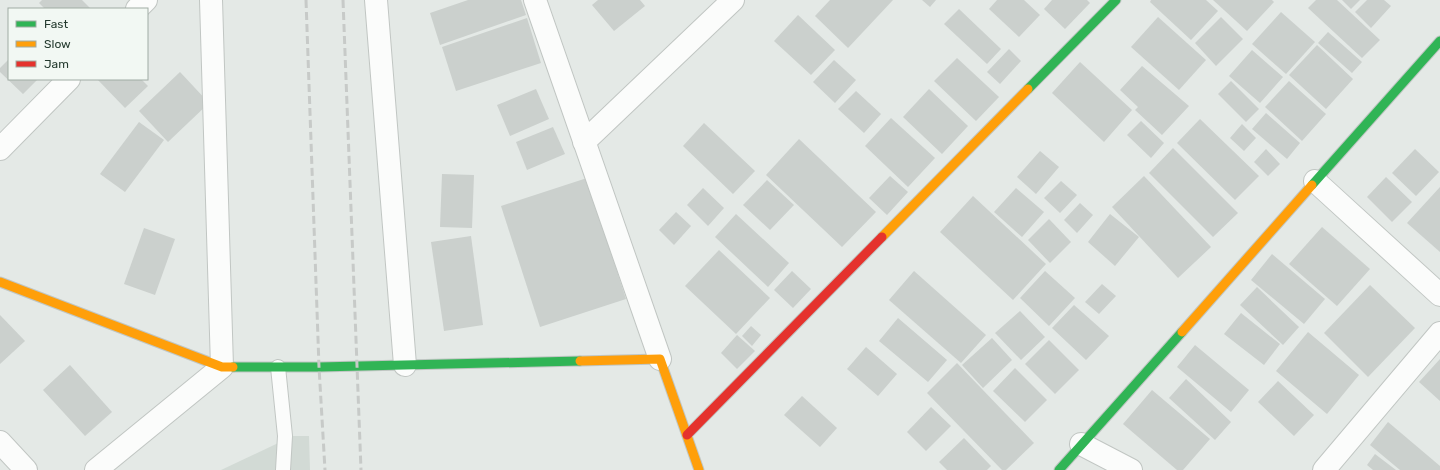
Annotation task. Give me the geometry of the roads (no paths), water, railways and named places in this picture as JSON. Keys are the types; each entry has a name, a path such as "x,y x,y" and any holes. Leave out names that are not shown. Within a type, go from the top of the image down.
{"street":[{"path":"138,8 146,0"},
{"path":"211,0 222,367"},
{"path":"376,0 405,365"},
{"path":"535,0 699,470"},
{"path":"584,142 733,0"},
{"path":"687,435 1116,0"},
{"path":"1059,470 1440,41"},
{"path":"0,149 68,80"},
{"path":"1315,181 1440,295"},
{"path":"0,282 222,367 405,365 660,359"},
{"path":"1324,470 1440,333"},
{"path":"96,470 222,367"},
{"path":"0,442 26,470"},
{"path":"1081,444 1131,470"}],"lane":[{"path":"278,366 285,436 283,470"}],"railway":[{"path":"306,0 319,367 325,470"},
{"path":"343,0 361,470"}]}
